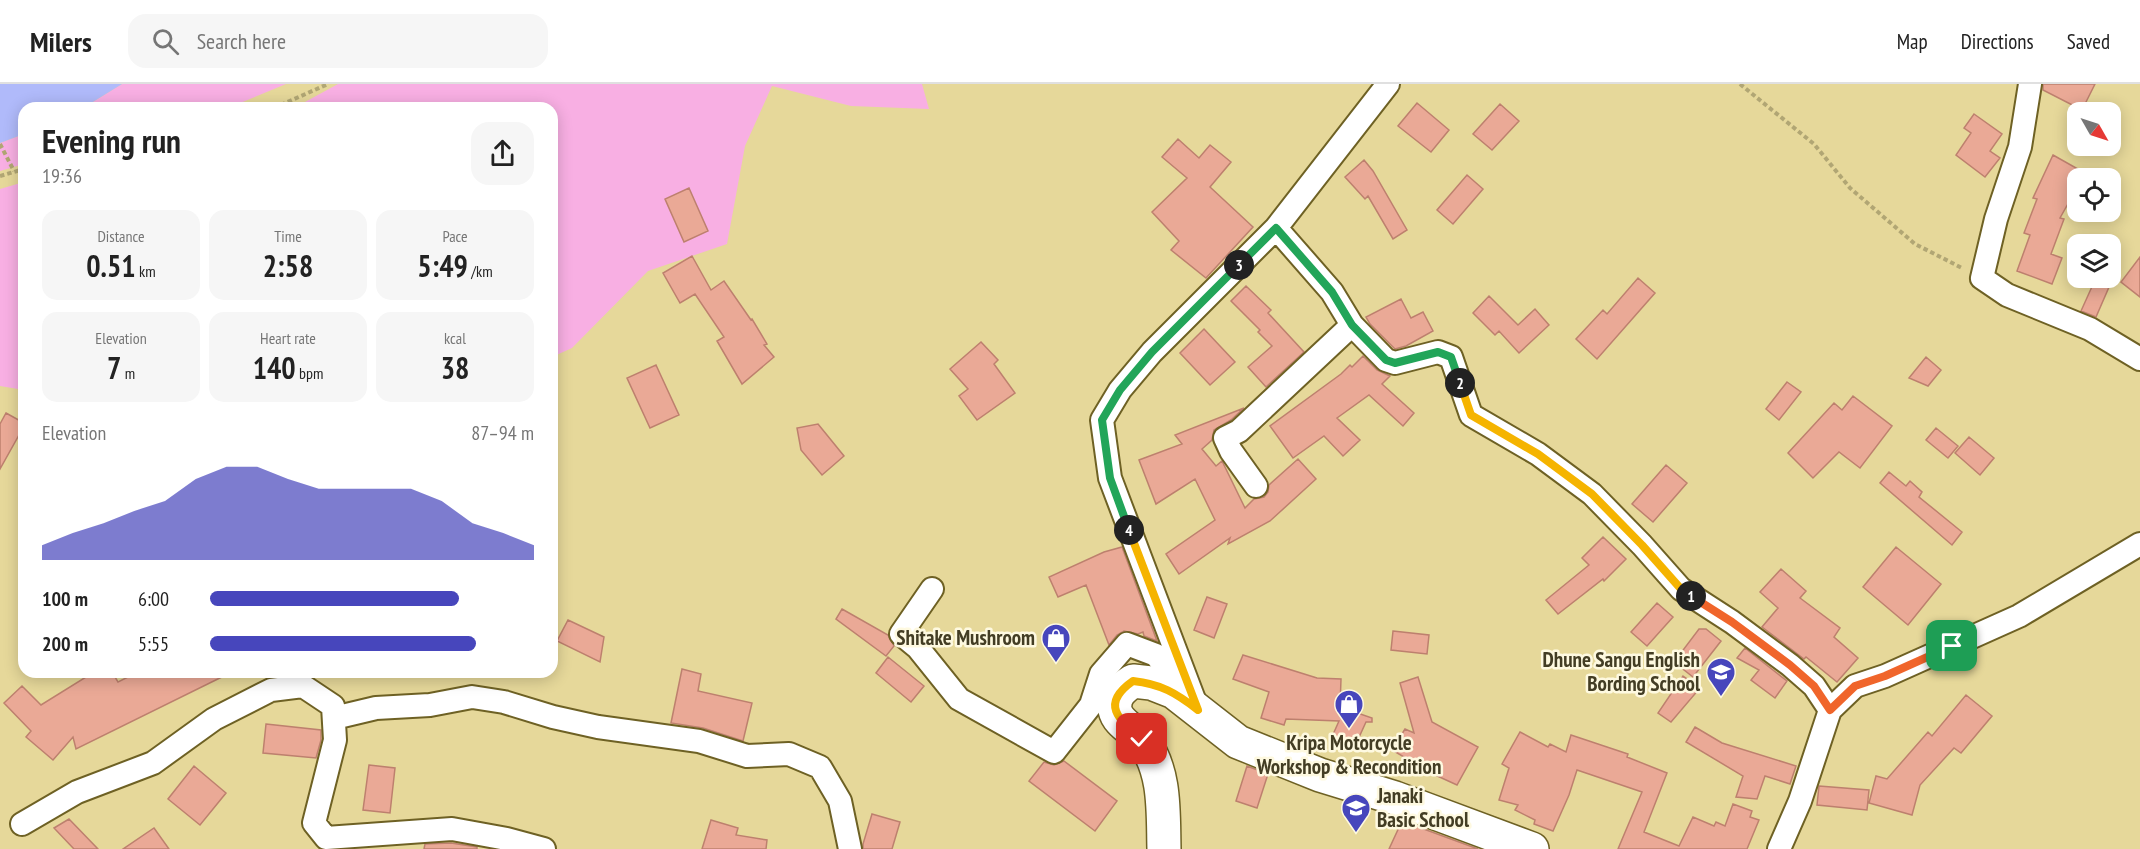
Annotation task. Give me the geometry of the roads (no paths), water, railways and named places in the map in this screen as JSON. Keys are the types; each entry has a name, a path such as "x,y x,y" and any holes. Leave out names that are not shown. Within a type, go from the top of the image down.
{"main road":[{"path":"1164,849 1163,794 1153,757 1142,739 1115,713 1115,700 1121,689 1133,681 1152,683 1174,692 1238,742 1320,774 1395,798 1532,849"}],"street":[{"path":"1198,710 1110,478 1102,420 1120,390 1152,352 1276,228 1388,84"},
{"path":"2030,84 2020,147 1995,219 1982,278 2007,295 2090,329 2140,359"},
{"path":"1276,228 1332,292 1352,325 1386,360 1395,363 1438,352 1451,357 1471,415 1538,454 1592,494 1681,589 1732,622 1790,665 1814,686 1830,710"},
{"path":"1256,486 1231,451 1225,438 1239,430 1352,325"},
{"path":"1779,849 1800,801 1830,710 1855,686 1885,676 2019,616 2140,543"},
{"path":"932,589 901,634 918,648 959,699 1054,752 1091,705 1101,674 1127,644 1156,655 1198,710"},
{"path":"22,824 77,792 153,763 214,719 271,690 303,686 333,706 335,740 314,823 326,838 452,829 507,839 544,849"},
{"path":"334,718 376,708 430,705 471,696 504,702 598,727 699,741 747,756 789,754 820,767 840,801 850,849"}],"water":[{"path":"0,84 122,84 93,102 18,102 18,136 0,143"}],"place":[{"name":"Shitake Mushroom","path":"1056,664"},
{"name":"Dhune Sangu English Bording School","path":"1721,698"},
{"name":"Kripa Motorcycle Workshop & Recondition","path":"1349,730"},
{"name":"Janaki Basic School","path":"1356,834"}]}
